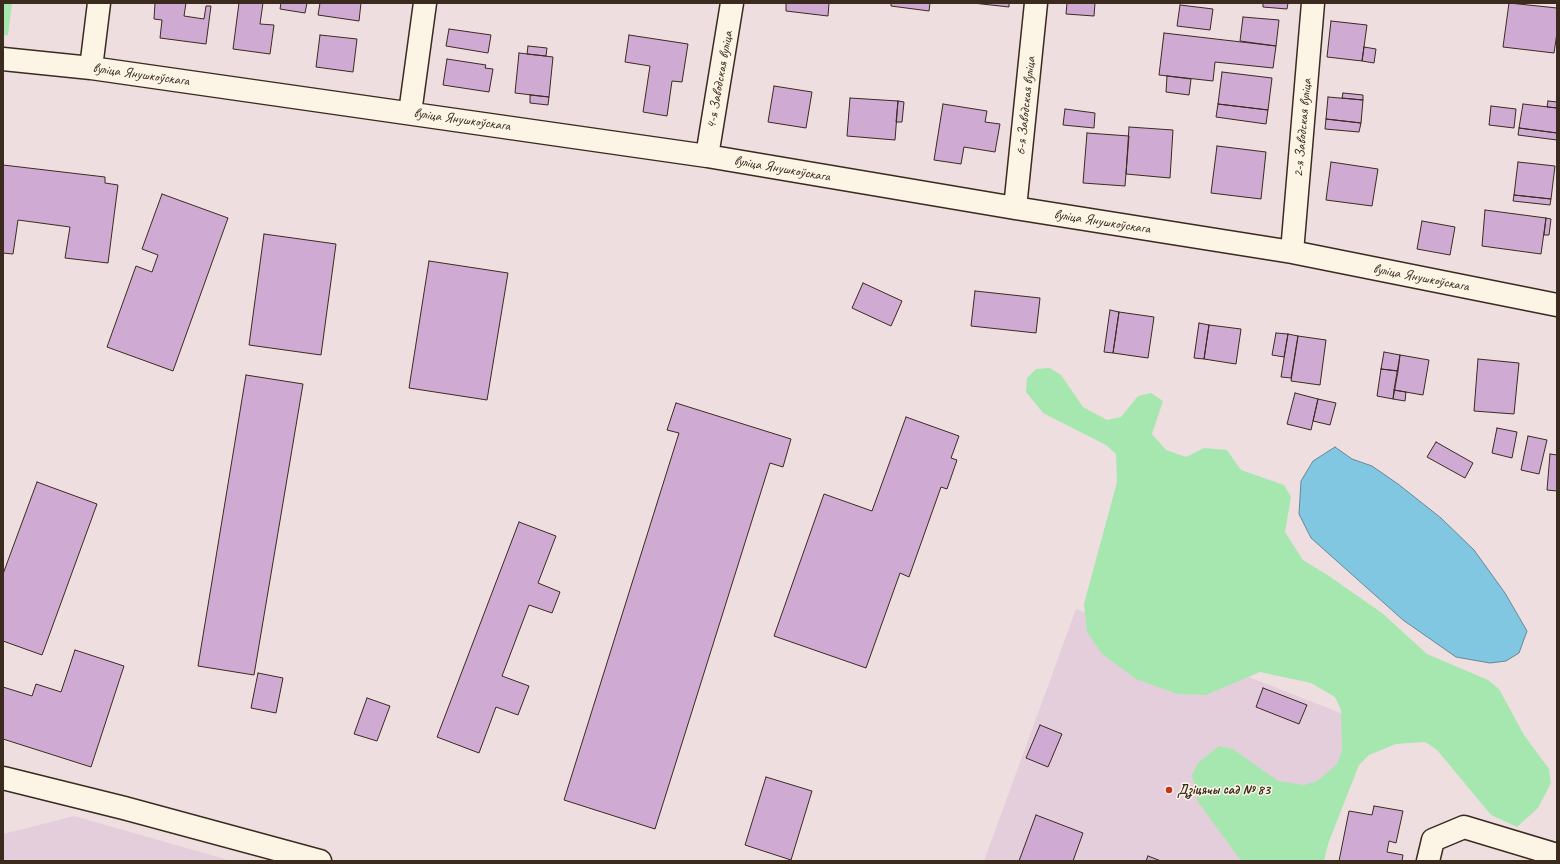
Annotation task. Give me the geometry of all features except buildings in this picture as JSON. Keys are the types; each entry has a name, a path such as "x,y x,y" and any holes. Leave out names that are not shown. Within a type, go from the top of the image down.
{"street":[{"path":"91,68 99,3"},
{"path":"410,113 425,3"},
{"name":"4-я Заводская вуліца","path":"707,156 732,3"},
{"name":"6-я Заводская вуліца","path":"1015,208 1036,3"},
{"name":"2-я Заводская вуліца","path":"1292,252 1313,3"},
{"name":"вуліца Янушкоўскага","path":"3,59 91,68 707,156 1015,208 1292,252 1557,305"},
{"path":"3,778 124,808 320,861"},
{"path":"1428,861 1433,840 1464,827 1557,855"}],"shaded area":[{"name":"Дзіцячы сад № 83","path":"1076,609 1356,719 1300,861 984,861"},
{"path":"74,816 232,861 3,861 3,834"}],"green space":[{"path":"3,3 12,3 8,35 3,35"},
{"path":"1050,368 1061,375 1083,407 1107,420 1121,417 1138,396 1151,393 1163,401 1152,434 1166,450 1186,457 1204,448 1227,450 1241,470 1284,485 1291,497 1285,532 1303,560 1382,613 1427,654 1488,680 1499,689 1524,735 1549,769 1551,783 1538,808 1517,827 1491,815 1437,750 1425,742 1396,744 1369,755 1359,765 1328,844 1324,861 1243,861 1239,858 1198,802 1192,775 1198,763 1219,746 1233,749 1278,781 1304,785 1317,781 1337,764 1342,751 1341,710 1335,697 1311,683 1260,672 1206,695 1177,694 1136,679 1102,654 1087,632 1084,604 1117,482 1116,454 1106,445 1043,413 1026,392 1027,378 1036,369"}],"water":[{"path":"1335,447 1352,459 1372,466 1398,484 1441,518 1474,550 1505,593 1527,631 1519,653 1506,661 1490,663 1456,657 1403,620 1311,538 1299,514 1301,481 1313,461"}],"place":[{"name":"Дзіцячы сад № 83","path":"1169,790"}]}
